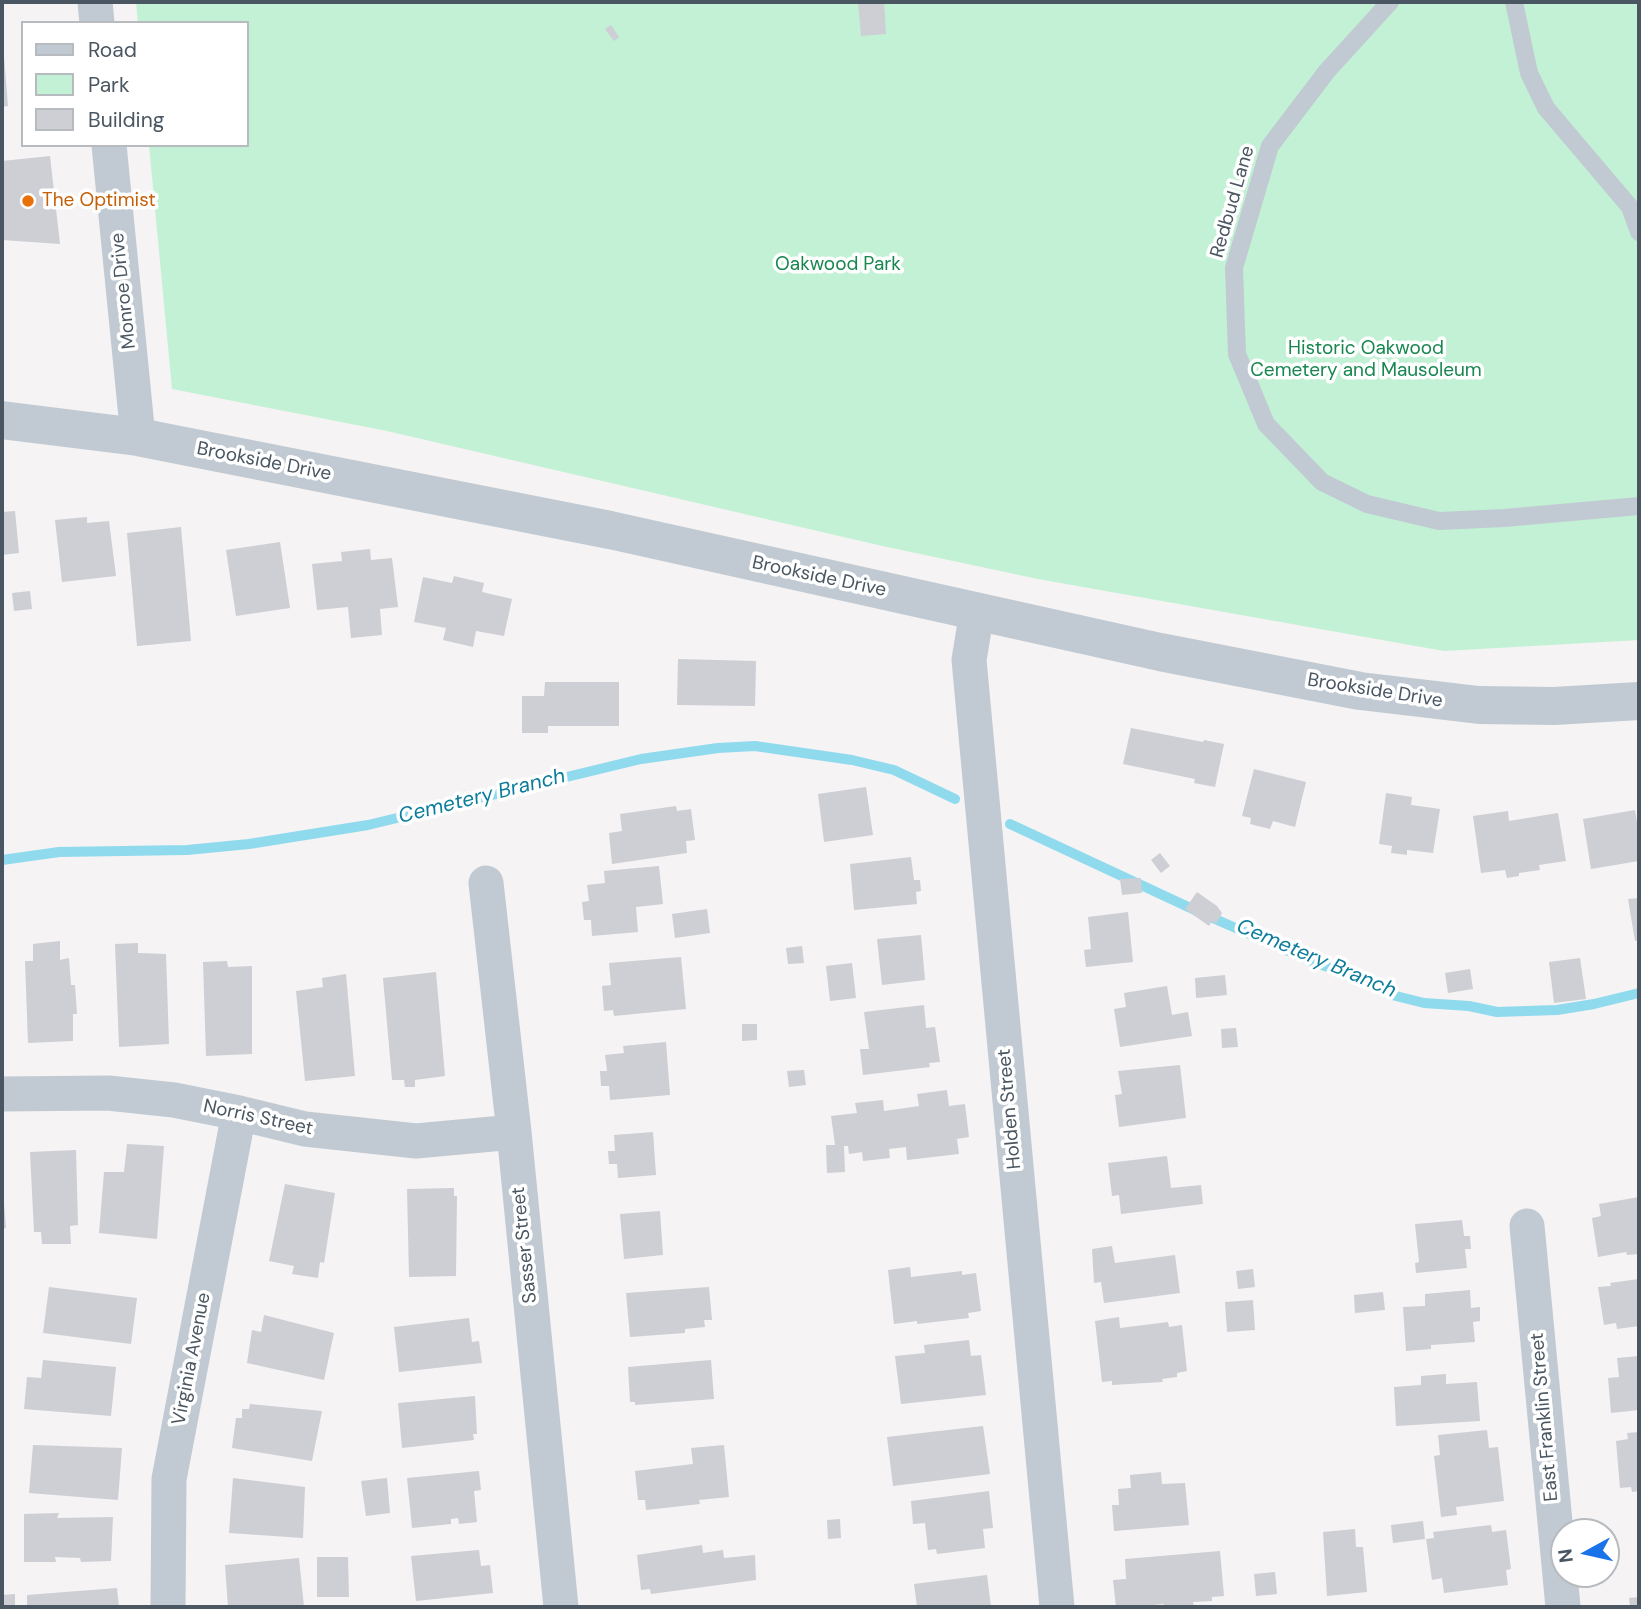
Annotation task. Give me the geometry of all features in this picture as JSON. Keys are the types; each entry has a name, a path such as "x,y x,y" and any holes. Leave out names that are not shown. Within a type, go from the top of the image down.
{"street":[{"path":"95,2 97,21"},
{"name":"Monroe Drive","path":"109,147 138,437"},
{"name":"Brookside Drive","path":"2,420 138,437 610,530 1160,652 1360,691 1504,706 1639,701"},
{"name":"Holden Street","path":"977,611 969,660 970,673 1057,1607"},
{"name":"Sasser Street","path":"486,883 514,1132 561,1607"},
{"name":"Norris Street","path":"2,1094 108,1093 174,1100 304,1129 416,1141 514,1132"},
{"name":"Virginia Avenue","path":"168,1607 169,1479 239,1113"},
{"name":"East Franklin Street","path":"1527,1226 1563,1607"}],"lane":[{"name":"Redbud Lane","path":"1390,2 1327,71 1269,146 1234,268 1237,354 1266,424 1322,482 1367,504 1439,521 1639,506"},
{"path":"1514,2 1529,73 1545,108 1630,208 1639,232"}],"green space":[{"path":"136,2 1639,2 1639,640 1444,651 1038,579 878,545 387,431 172,389 149,147 248,147 248,21 138,21"}],"building":[{"path":"858,2 884,2 886,34 861,36"},
{"path":"611,25 619,37 614,41 605,29"},
{"path":"2,56 8,106 2,107"},
{"name":"The Optimist","path":"50,156 60,244 2,240 2,161"},
{"path":"15,511 19,553 2,555 2,512"},
{"path":"87,517 87,523 109,521 116,576 62,582 55,520"},
{"path":"181,527 191,641 137,646 127,533"},
{"path":"280,542 290,608 236,616 226,550"},
{"path":"370,549 371,560 392,558 398,607 380,609 382,635 351,638 348,607 317,610 312,564 342,561 341,552"},
{"path":"454,576 484,583 482,592 512,599 504,636 476,631 473,647 443,640 446,628 414,622 423,577 452,583"},
{"path":"30,591 32,609 14,611 12,593"},
{"path":"678,659 756,661 755,706 677,705"},
{"path":"545,682 619,682 619,726 548,726 548,733 522,733 522,696 544,696"},
{"path":"1131,728 1224,744 1215,787 1194,783 1195,779 1123,764"},
{"path":"1254,769 1306,782 1295,827 1273,821 1270,829 1250,824 1251,818 1242,816"},
{"path":"866,787 873,835 824,842 818,794"},
{"path":"1386,793 1412,797 1411,805 1440,809 1433,853 1407,850 1407,855 1391,853 1392,846 1379,844"},
{"path":"676,806 677,811 691,809 695,840 686,841 687,853 612,864 609,833 622,831 620,814"},
{"path":"1635,810 1639,834 1639,861 1591,869 1583,819"},
{"path":"1508,811 1509,821 1558,813 1566,861 1539,865 1540,870 1507,878 1505,870 1481,873 1473,816"},
{"path":"1160,853 1170,866 1161,873 1151,860"},
{"path":"911,857 914,880 920,880 921,891 916,892 917,904 854,910 850,864"},
{"path":"659,866 663,904 636,907 638,932 592,936 591,920 584,920 582,902 589,901 587,885 605,883 604,871"},
{"path":"1141,878 1142,893 1122,895 1120,879"},
{"path":"1197,892 1217,906 1222,913 1216,924 1212,921 1209,926 1185,909"},
{"path":"1639,898 1639,940 1635,941 1628,899"},
{"path":"707,909 710,933 675,938 672,914"},
{"path":"1128,912 1133,962 1086,967 1084,950 1091,949 1088,917"},
{"path":"921,935 925,980 882,985 877,939"},
{"path":"60,941 60,960 69,958 71,985 75,985 77,1014 73,1014 73,1041 28,1043 25,961 33,961 33,944"},
{"path":"138,943 138,953 166,954 169,1044 119,1047 115,944"},
{"path":"802,946 804,963 788,964 786,948"},
{"path":"681,957 686,1009 614,1016 613,1010 604,1011 602,986 611,985 609,963"},
{"path":"1580,958 1586,999 1554,1003 1549,962"},
{"path":"227,961 228,967 252,966 252,1054 206,1056 203,962"},
{"path":"852,963 856,998 830,1001 826,966"},
{"path":"1470,969 1473,989 1448,993 1445,973"},
{"path":"436,972 445,1076 415,1080 415,1087 405,1087 404,1080 392,1080 383,978"},
{"path":"346,974 355,1076 305,1081 296,991 323,987 322,978"},
{"path":"1225,975 1227,995 1196,998 1195,978"},
{"path":"1167,986 1172,1015 1188,1012 1192,1036 1120,1047 1114,1009 1126,1007 1124,993"},
{"path":"924,1005 926,1028 935,1027 940,1062 929,1063 930,1067 863,1075 860,1049 869,1049 864,1012"},
{"path":"742,1024 757,1024 757,1040 742,1041"},
{"path":"1236,1028 1238,1047 1222,1048 1221,1029"},
{"path":"666,1042 670,1095 610,1100 609,1086 601,1086 600,1071 607,1071 605,1055 624,1053 623,1046"},
{"path":"1180,1065 1186,1118 1119,1127 1115,1095 1122,1094 1118,1071"},
{"path":"804,1070 806,1085 789,1087 787,1071"},
{"path":"947,1090 949,1106 965,1104 969,1137 957,1139 959,1154 907,1160 906,1147 889,1149 890,1158 863,1161 862,1152 849,1154 848,1146 844,1146 845,1172 827,1173 826,1145 835,1145 831,1116 857,1113 855,1103 883,1100 884,1111 919,1106 917,1094"},
{"path":"653,1132 656,1175 618,1178 617,1164 609,1164 608,1151 615,1151 614,1135"},
{"path":"127,1144 164,1146 157,1239 99,1233 104,1172 124,1172"},
{"path":"76,1150 78,1225 70,1226 71,1244 42,1244 41,1232 34,1232 30,1152"},
{"path":"1167,1156 1171,1188 1201,1185 1203,1204 1121,1214 1119,1195 1112,1196 1108,1163"},
{"path":"285,1184 335,1193 324,1263 320,1262 318,1278 292,1274 294,1266 269,1261"},
{"path":"454,1188 454,1196 457,1196 456,1276 409,1277 407,1189"},
{"path":"1639,1197 1639,1254 1627,1255 1626,1252 1598,1257 1592,1218 1601,1216 1599,1204"},
{"path":"2,1203 6,1228 2,1229"},
{"path":"660,1211 663,1255 624,1259 620,1214"},
{"path":"1462,1220 1464,1236 1470,1236 1471,1249 1465,1249 1467,1268 1416,1273 1415,1263 1419,1262 1415,1224"},
{"path":"1112,1246 1115,1263 1175,1255 1180,1293 1104,1303 1101,1282 1094,1283 1092,1249"},
{"path":"910,1267 911,1277 962,1271 962,1275 976,1273 981,1311 968,1313 969,1318 894,1324 888,1270"},
{"path":"1253,1269 1255,1287 1238,1289 1236,1271"},
{"path":"1639,1279 1639,1326 1617,1329 1616,1323 1604,1325 1598,1287"},
{"path":"49,1287 137,1298 131,1344 43,1333"},
{"path":"709,1287 712,1320 704,1320 705,1327 685,1329 685,1333 630,1337 626,1293"},
{"path":"1470,1290 1471,1308 1480,1307 1480,1321 1473,1322 1475,1342 1431,1345 1431,1349 1406,1351 1403,1307 1425,1306 1425,1294"},
{"path":"1383,1292 1385,1310 1355,1313 1354,1295"},
{"path":"1253,1300 1255,1330 1227,1332 1225,1302"},
{"path":"264,1315 334,1333 324,1380 247,1363 252,1330 261,1332"},
{"path":"1119,1317 1120,1328 1168,1322 1169,1327 1182,1325 1187,1371 1177,1373 1177,1377 1162,1379 1163,1382 1112,1385 1112,1381 1102,1382 1095,1321"},
{"path":"469,1318 472,1342 479,1341 482,1363 399,1372 394,1327"},
{"path":"969,1340 971,1356 981,1355 986,1395 901,1404 895,1356 925,1353 924,1345"},
{"path":"1639,1356 1639,1410 1611,1413 1608,1378 1619,1377 1617,1358"},
{"path":"43,1360 116,1367 111,1416 24,1409 27,1377 41,1378"},
{"path":"711,1360 714,1399 635,1405 635,1402 630,1402 628,1367"},
{"path":"1446,1374 1446,1384 1477,1382 1480,1421 1396,1426 1394,1387 1421,1385 1421,1376"},
{"path":"475,1396 477,1434 473,1434 474,1440 402,1448 398,1403"},
{"path":"250,1404 322,1411 312,1461 232,1448 236,1418 242,1418 242,1409 249,1409"},
{"path":"983,1426 990,1474 893,1486 887,1437"},
{"path":"1487,1430 1489,1448 1498,1447 1504,1501 1456,1507 1457,1515 1441,1517 1434,1456 1440,1455 1438,1435"},
{"path":"1639,1432 1639,1491 1632,1492 1631,1487 1620,1488 1616,1441 1628,1439 1627,1433"},
{"path":"33,1445 122,1448 118,1500 29,1493"},
{"path":"724,1445 729,1497 699,1500 700,1504 646,1510 645,1500 638,1500 635,1471 693,1464 691,1448"},
{"path":"479,1471 481,1490 474,1491 477,1522 459,1524 458,1518 451,1519 451,1524 412,1528 407,1478"},
{"path":"1161,1472 1162,1484 1185,1483 1189,1525 1114,1531 1112,1505 1119,1505 1118,1489 1131,1488 1130,1475"},
{"path":"233,1478 305,1487 303,1538 229,1533"},
{"path":"387,1478 390,1513 366,1516 361,1481"},
{"path":"989,1491 993,1528 983,1529 985,1548 937,1554 936,1549 928,1550 925,1523 913,1524 911,1501"},
{"path":"59,1513 57,1518 113,1517 111,1561 81,1562 80,1558 55,1557 56,1562 24,1562 24,1514"},
{"path":"840,1519 841,1538 828,1539 827,1520"},
{"path":"1423,1521 1425,1539 1393,1543 1391,1525"},
{"path":"1491,1525 1492,1532 1506,1530 1511,1569 1506,1570 1508,1585 1444,1593 1442,1578 1432,1580 1426,1539 1434,1538 1433,1532"},
{"path":"1355,1529 1356,1547 1363,1547 1367,1592 1327,1596 1323,1532"},
{"path":"702,1545 703,1553 723,1550 724,1558 755,1555 756,1580 651,1594 650,1589 641,1590 637,1555"},
{"path":"479,1550 481,1566 490,1565 493,1593 416,1601 411,1556"},
{"path":"1220,1551 1224,1596 1212,1597 1212,1601 1193,1602 1194,1607 1164,1607 1164,1604 1152,1607 1116,1607 1113,1580 1126,1579 1125,1559"},
{"path":"317,1557 348,1557 349,1597 317,1597"},
{"path":"299,1558 304,1607 228,1607 225,1565"},
{"path":"1275,1572 1277,1594 1256,1596 1254,1574"},
{"path":"987,1575 991,1607 917,1607 914,1584"},
{"path":"117,1588 119,1607 27,1607 27,1595"},
{"path":"15,1594 15,1607 2,1607 2,1595"},
{"path":"1639,1597 1639,1607 1630,1607 1629,1598"}],"waterway":[{"name":"Cemetery Branch","path":"2,860 59,852 187,850 249,844 368,825 641,759 718,748 755,746 852,760 894,770 955,799"},
{"name":"Cemetery Branch","path":"1010,824 1199,912 1318,964 1355,975 1392,995 1424,1003 1469,1006 1497,1012 1557,1010 1639,993"}],"place":[{"name":"The Optimist","path":"28,201"}],"park label":[{"name":"Oakwood Park","path":"838,265"},
{"name":"Historic Oakwood Cemetery and Mausoleum","path":"1366,360"}]}
